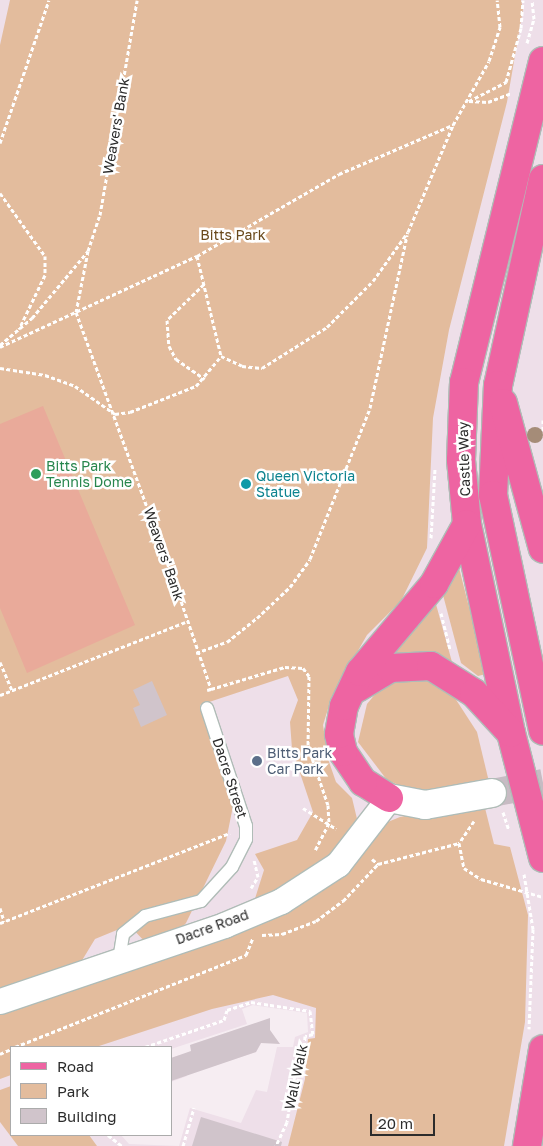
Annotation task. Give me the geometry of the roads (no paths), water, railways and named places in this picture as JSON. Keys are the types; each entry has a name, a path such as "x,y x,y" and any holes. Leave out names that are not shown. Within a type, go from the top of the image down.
{"main road":[{"name":"Castle Way","path":"543,61 464,382 461,460 468,524 511,733 543,858"},
{"name":"Castle Way","path":"543,179 498,385 492,495 543,731"},
{"path":"498,385 543,549"},
{"path":"389,798 363,782 343,752 340,720 360,672 434,584 468,524"},
{"path":"351,692 390,668 431,666 474,693 511,733"},
{"path":"527,1146 543,1049"}],"street":[{"path":"389,798 425,805 492,793"},
{"name":"Dacre Road","path":"0,1001 224,925 312,883 338,864 389,798"}],"lane":[{"name":"Dacre Street","path":"119,960 122,934 145,916 201,901 242,850 246,826 207,708"}],"tunnel":[{"path":"492,793 543,783"}],"place":[{"name":"Bitts Park Tennis Dome","path":"36,474"},
{"name":"Queen Victoria Statue","path":"246,484"},
{"name":"Bitts Park Car Park","path":"257,761"}],"park label":[{"name":"Bitts Park","path":"233,235"}]}
